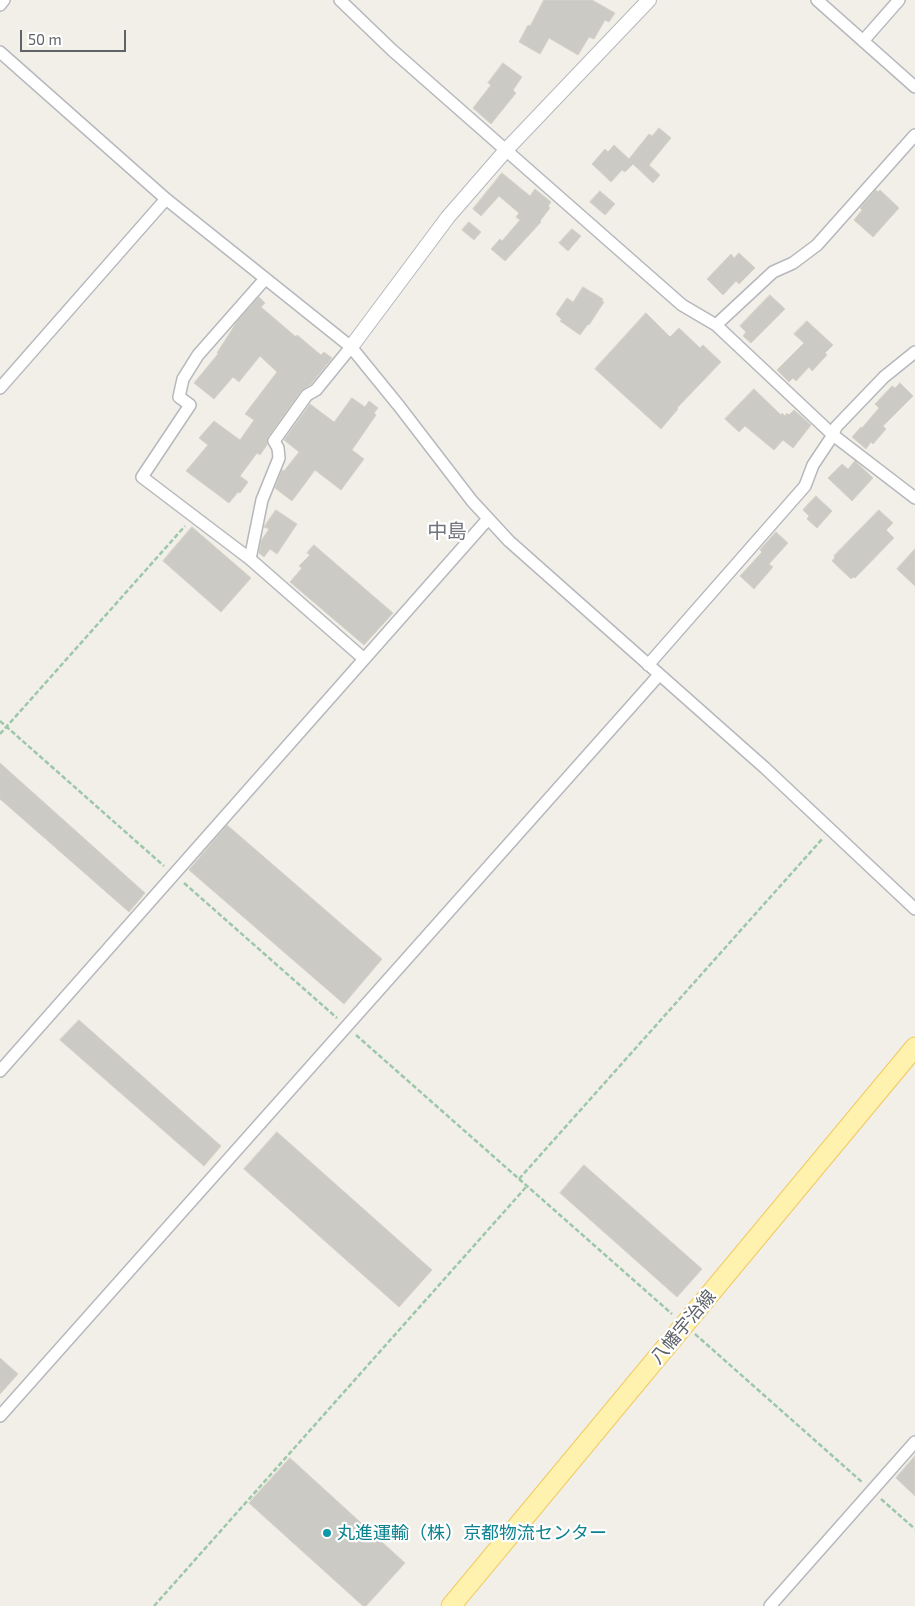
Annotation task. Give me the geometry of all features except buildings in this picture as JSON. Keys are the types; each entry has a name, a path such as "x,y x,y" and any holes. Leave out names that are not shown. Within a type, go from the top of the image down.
{"main road":[{"name":"八幡宇治線","path":"451,1606 915,1047"}],"street":[{"path":"0,5 4,0"},
{"path":"340,0 392,50 682,304 716,325 832,435 915,498"},
{"path":"250,559 262,500 279,458 278,448 274,441 307,395 316,390 352,348 448,217 507,150 649,0"},
{"path":"817,0 915,87"},
{"path":"863,41 899,0"},
{"path":"0,52 166,199 352,348 488,519 528,558 765,768 915,909"},
{"path":"716,325 773,272 793,263 817,245 915,135"},
{"path":"0,388 166,199"},
{"path":"265,279 198,355 182,379 179,398 190,405 142,477 250,559 363,658"},
{"path":"648,665 805,486 813,465 836,427 884,378 915,352"},
{"path":"0,1071 363,658 488,519"},
{"path":"0,1416 659,675"},
{"path":"770,1606 915,1442"}],"path":[{"path":"0,734 193,516"},
{"path":"0,721 915,1529"},
{"path":"519,1179 831,829"},
{"path":"154,1606 527,1186"}],"place":[{"name":"丸進運輸（株）京都物流センター","path":"327,1533"}],"district":[{"name":"中島","path":"447,531"}]}
